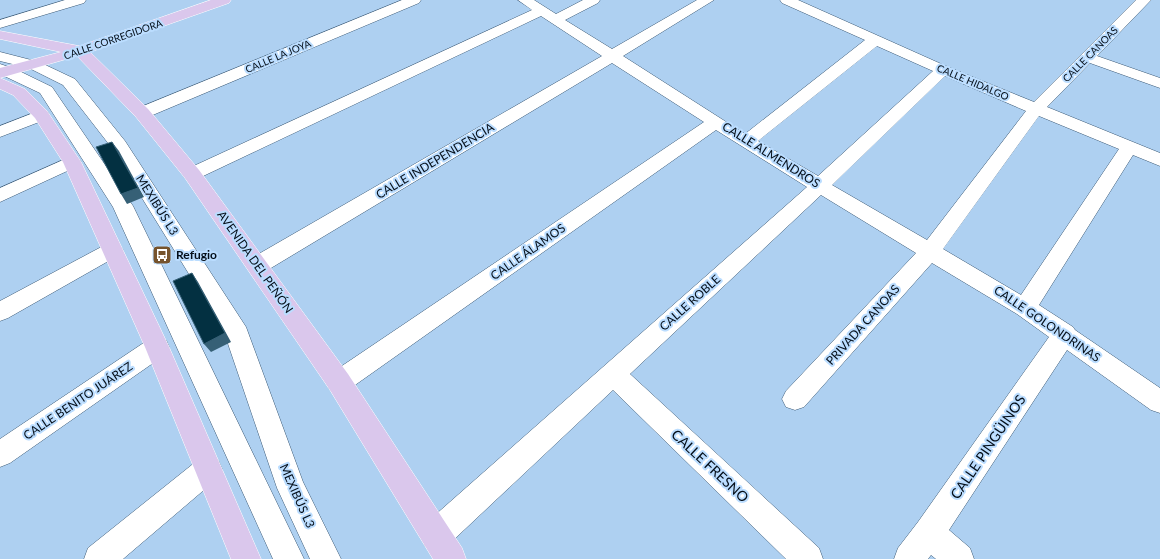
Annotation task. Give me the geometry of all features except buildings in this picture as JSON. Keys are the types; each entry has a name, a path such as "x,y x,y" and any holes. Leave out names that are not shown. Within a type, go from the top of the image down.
{"main road":[{"name":"CALLE CORREGIDORA","path":"2,71 34,65 80,51 224,0"},
{"path":"0,34 80,51"},
{"name":"AVENIDA DEL PEÑÓN","path":"80,51 142,113 192,174 258,265 339,382 451,559"},
{"path":"2,71 19,92 41,115 72,162 157,347 246,559"}],"street":[{"path":"0,24 79,0"},
{"name":"CALLE LA JOYA","path":"142,113 414,0"},
{"path":"525,0 549,14 612,56"},
{"path":"192,174 549,14 593,0"},
{"name":"CALLE INDEPENDENCIA","path":"258,265 707,0"},
{"name":"CALLE HIDALGO","path":"787,0 943,70 1160,160"},
{"name":"CALLE CANOAS","path":"1036,109 1144,0"},
{"path":"746,142 875,40"},
{"name":"CALLE ALMENDROS","path":"612,56 746,142 931,250"},
{"path":"1087,57 1160,83"},
{"name":"MEXIBÚS L3","path":"34,65 69,82 116,141 234,327 291,488 326,559"},
{"name":"CALLE ROBLE","path":"436,535 819,186 943,70"},
{"path":"2,71 46,90 122,206 206,379 288,559"},
{"path":"931,250 1036,109"},
{"path":"0,132 41,115"},
{"name":"CALLE ÁLAMOS","path":"339,382 716,122"},
{"path":"1025,308 1129,148"},
{"path":"0,196 72,162"},
{"path":"0,312 112,250"},
{"name":"CALLE GOLONDRINAS","path":"931,250 1065,334 1160,402"},
{"name":"PRIVADA CANOAS","path":"795,399 931,250"},
{"name":"CALLE PINGÜINOS","path":"909,559 930,533 1065,334"},
{"name":"CALLE BENITO JUÁREZ","path":"0,454 157,347"},
{"name":"CALLE FRESNO","path":"612,374 808,559"},
{"path":"99,559 208,469"},
{"path":"930,533 959,559"}],"place":[{"name":"Refugio","path":"162,255"}]}
